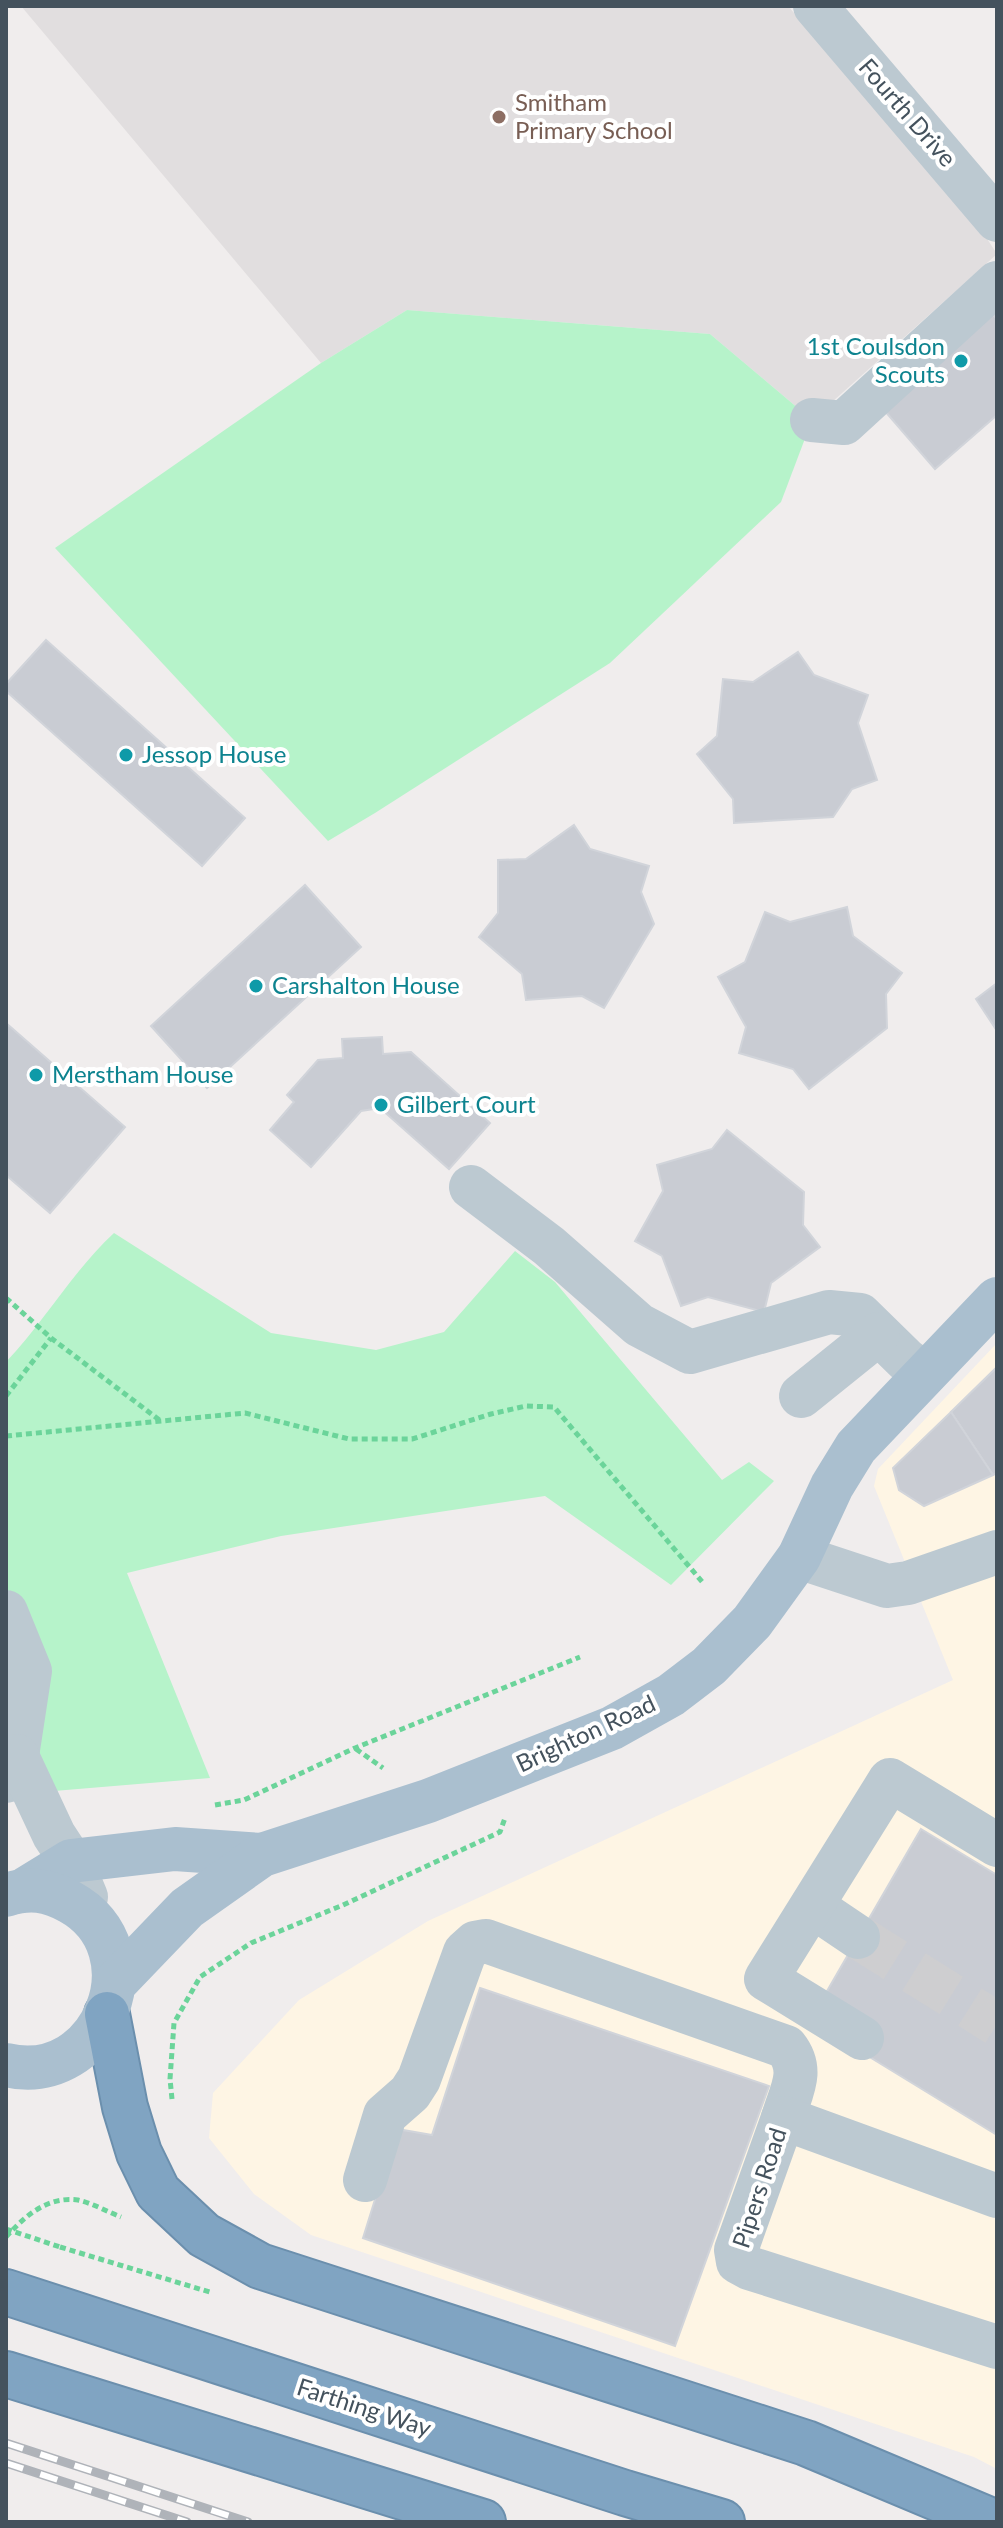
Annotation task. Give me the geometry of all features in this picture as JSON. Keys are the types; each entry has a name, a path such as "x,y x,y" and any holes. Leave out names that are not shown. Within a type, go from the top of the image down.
{"highway":[{"path":"111,1999 125,2107 139,2153 158,2192 204,2235 260,2266 806,2443 994,2522"},
{"name":"Farthing Way","path":"6,2292 722,2522"},
{"path":"6,2374 483,2522"}],"main road":[{"name":"Brighton Road","path":"7,2069 34,2068 78,2051 95,2035 111,1999 187,1908 262,1855 428,1801 612,1728 671,1695 709,1666 752,1622 799,1557 832,1486 856,1447 997,1299"},
{"name":"Brighton Road","path":"16,1892 71,1861 175,1849 262,1855"},
{"path":"16,1892 55,1894 80,1908 100,1929 112,1955 111,1999"}],"street":[{"name":"Fourth Drive","path":"815,6 997,220"},
{"path":"812,420 844,423 997,283"},
{"path":"471,1187 549,1246 639,1325 690,1352 829,1312 860,1315 906,1360 925,1374"},
{"path":"801,1396 878,1334"},
{"path":"799,1557 887,1586 908,1583 997,1552"},
{"path":"6,1612 30,1671 12,1768 71,1861 100,1929"},
{"path":"862,2038 766,1979 890,1780 997,1845"},
{"path":"812,1906 858,1937"},
{"path":"365,2180 385,2115 410,2093 419,2079 465,1952 475,1943 486,1941 786,2047 795,2058 797,2070 783,2118"},
{"name":"Pipers Road","path":"997,2196 783,2118 736,2250 738,2262 997,2347"}],"path":[{"path":"6,1298 51,1338 162,1423"},
{"path":"6,1396 51,1338"},
{"path":"6,1436 245,1413 349,1439 412,1439 526,1406 554,1407 704,1584"},
{"path":"213,1806 244,1800 355,1748 580,1657"},
{"path":"172,2106 170,2079 174,2023 200,1977 251,1943 343,1905 500,1832"},
{"path":"6,2237 21,2220 42,2205 78,2200 121,2217 131,2211"},
{"path":"6,2229 60,2247"}],"shaded area":[{"name":"Smitham Primary School","path":"21,6 788,6 980,228 997,254 812,420 710,334 407,310 321,363"},
{"path":"997,1343 997,2469 974,2457 311,2235 254,2194 209,2138 213,2093 299,2000 428,1921 953,1680 874,1486 878,1469"}],"green space":[{"path":"407,310 710,334 812,420 781,502 610,663 328,841 55,548 321,363"},
{"path":"114,1233 271,1333 376,1350 444,1332 515,1251 555,1282 722,1480 749,1462 774,1481 671,1585 545,1496 281,1536 127,1573 210,1778 6,1795 6,1362"}],"building":[{"name":"1st Coulsdon Scouts","path":"986,307 997,319 997,415 935,469 878,403"},
{"name":"Jessop House","path":"46,640 245,818 202,866 6,691 6,684"},
{"path":"798,652 814,675 868,695 858,723 877,780 852,789 833,817 734,823 733,799 697,754 717,736 723,679 753,682"},
{"path":"574,825 590,849 649,866 641,892 654,924 604,1008 582,996 526,1000 522,974 479,937 498,913 498,860 526,859"},
{"name":"Carshalton House","path":"305,885 361,947 207,1088 151,1026"},
{"path":"847,907 853,936 902,973 886,994 887,1028 809,1089 793,1069 739,1053 746,1027 718,977 745,962 765,912 790,922"},
{"path":"997,983 997,1031 976,999"},
{"name":"Merstham House","path":"6,1023 125,1127 50,1213 6,1175"},
{"name":"Gilbert Court","path":"382,1037 383,1054 411,1052 490,1123 449,1169 380,1108 361,1111 311,1167 270,1130 294,1102 287,1095 318,1060 343,1058 342,1039"},
{"path":"727,1130 804,1192 803,1225 820,1247 771,1283 764,1312 708,1297 681,1306 662,1256 635,1241 663,1191 657,1165 712,1149"},
{"path":"997,1367 997,1473 993,1475 951,1412"},
{"path":"951,1412 993,1475 924,1506 899,1490 893,1468"},
{"path":"921,1829 997,1875 997,2135 855,2048 823,1998"},
{"path":"480,1988 769,2086 675,2346 363,2238 397,2129 432,2135"}],"tunnel":[{"path":"858,1937 997,2024"}],"railway":[{"path":"6,2443 248,2522"},
{"path":"6,2463 187,2522"}],"place":[{"name":"Smitham Primary School","path":"499,117"},
{"name":"1st Coulsdon Scouts","path":"961,361"},
{"name":"Jessop House","path":"126,755"},
{"name":"Carshalton House","path":"256,986"},
{"name":"Merstham House","path":"36,1075"},
{"name":"Gilbert Court","path":"381,1105"}]}
